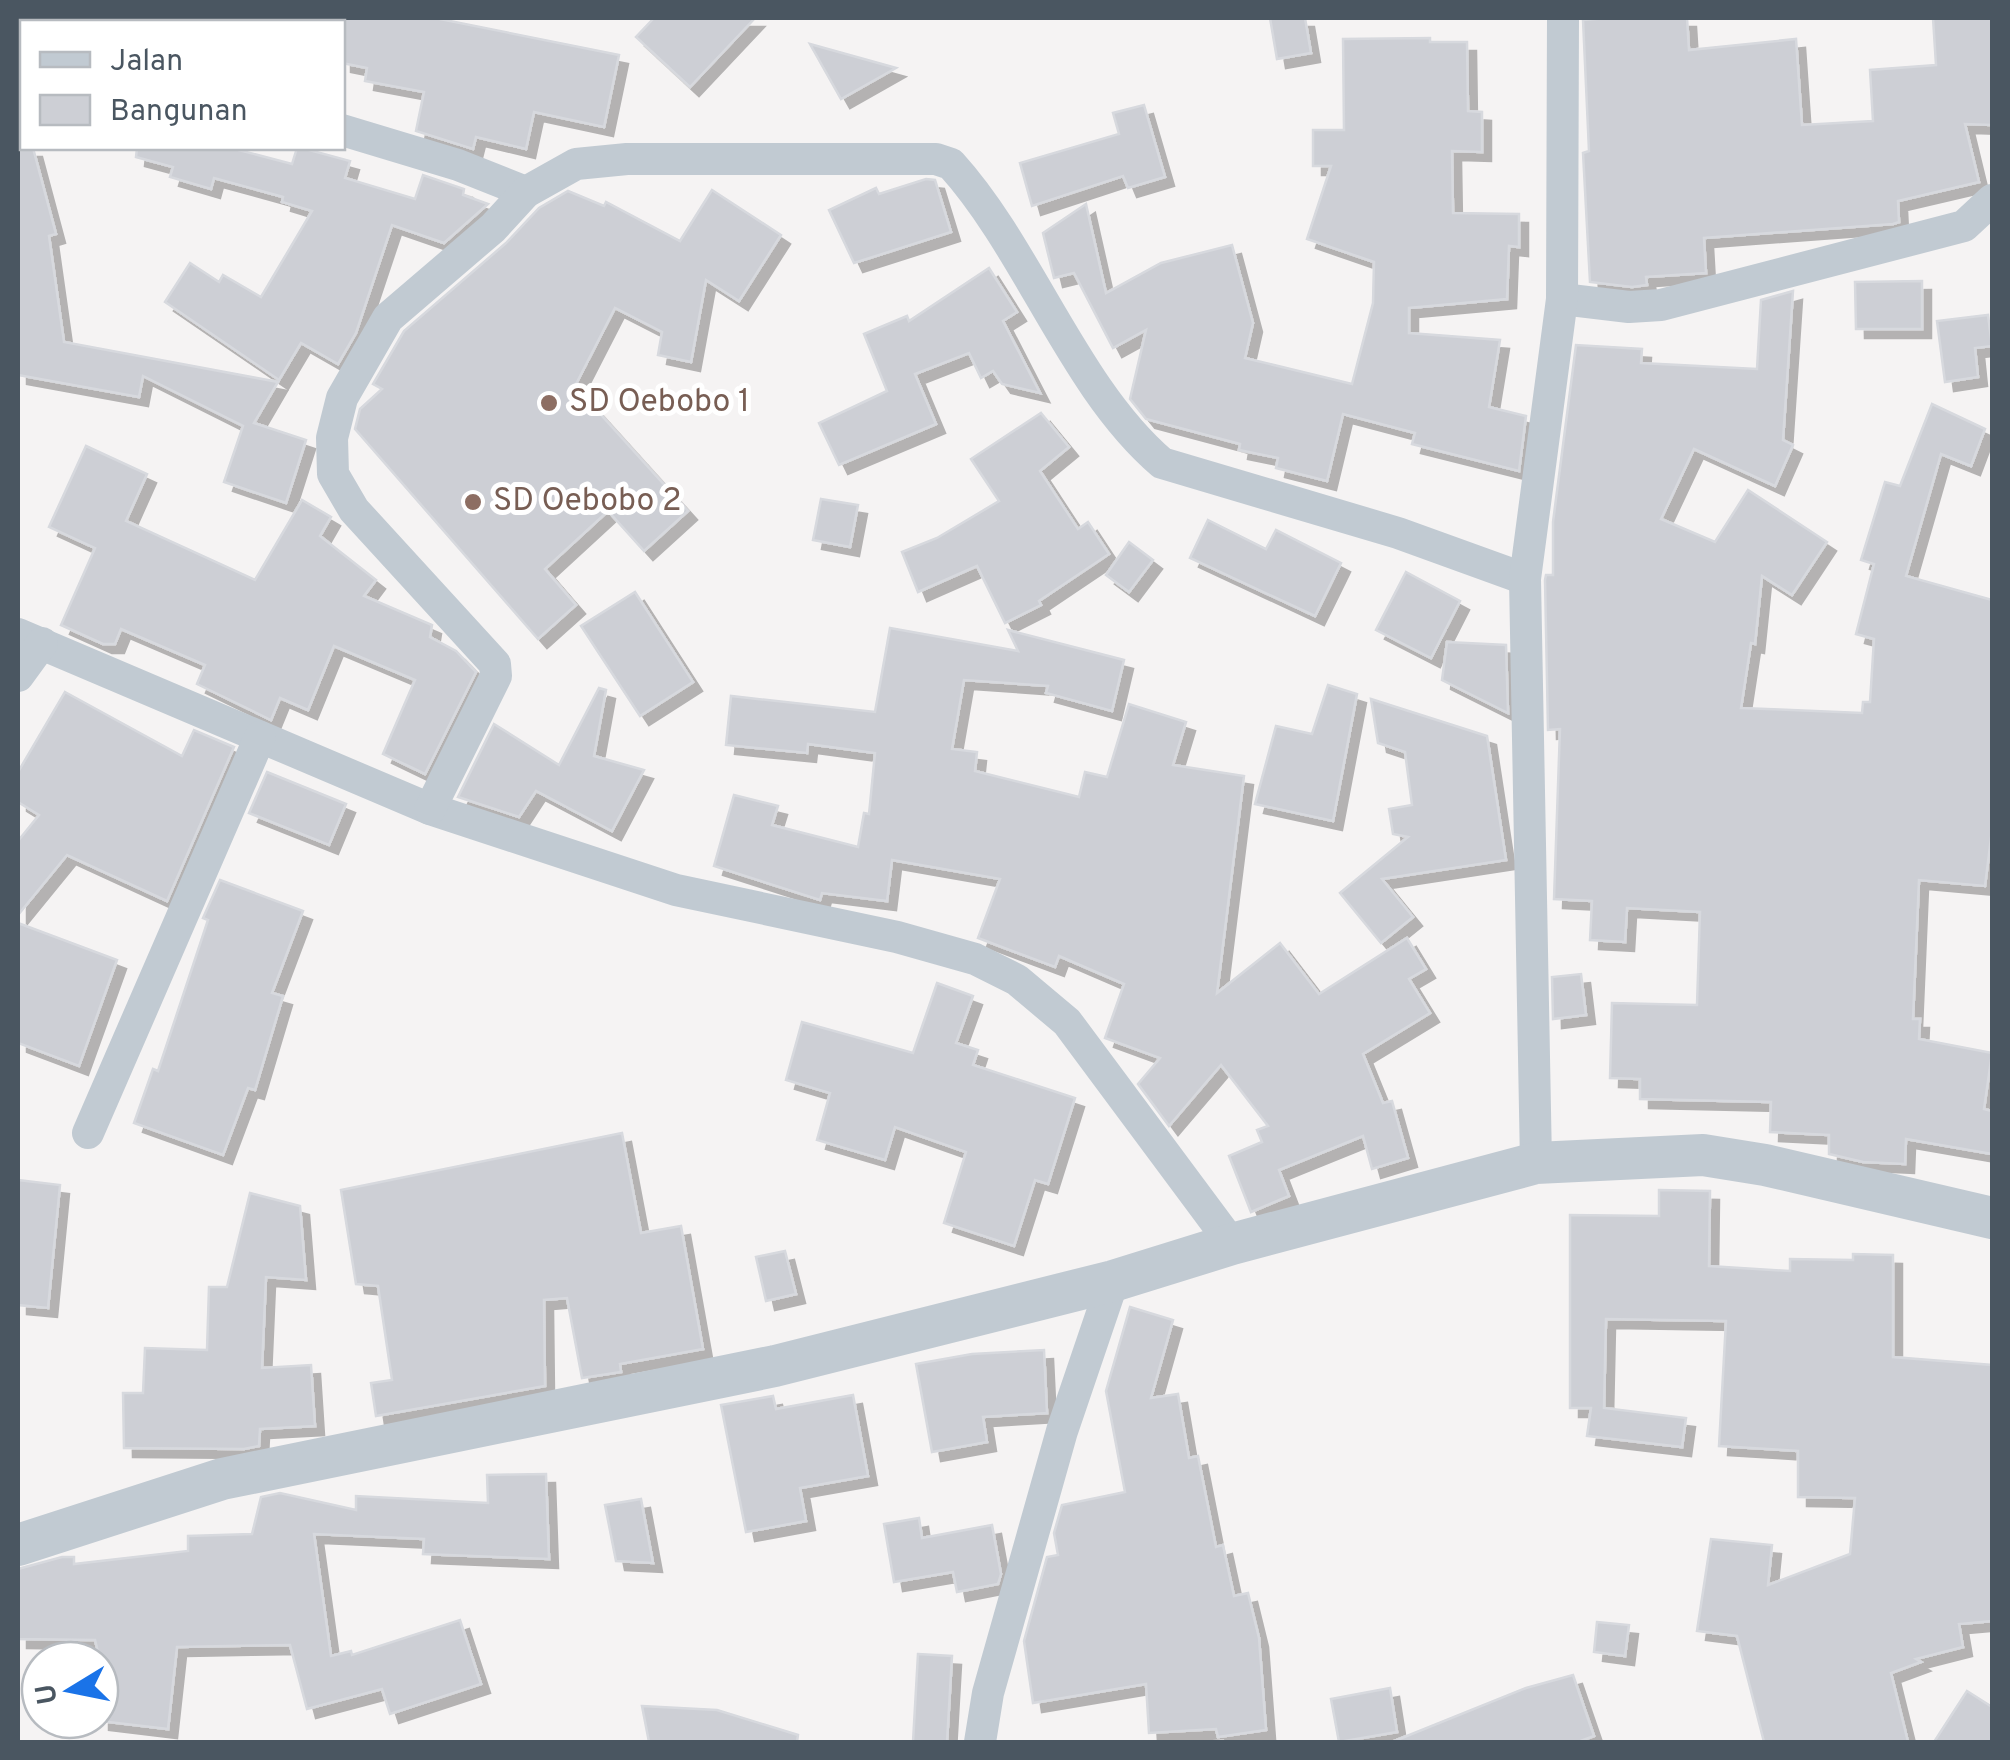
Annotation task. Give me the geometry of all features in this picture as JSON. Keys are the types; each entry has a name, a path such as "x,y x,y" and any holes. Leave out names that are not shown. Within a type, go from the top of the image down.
{"street":[{"path":"1536,1163 1526,580 1562,299 1563,18"},
{"path":"345,131 458,165 526,192"},
{"path":"430,809 496,676 495,664 354,510 333,474 332,438 342,398 388,318 493,228 526,192 576,164 628,159 821,157 936,159 951,164 1108,398 1145,449 1162,463 1398,533 1526,580"},
{"path":"1562,299 1629,307 1661,305 1964,226 1992,200"},
{"path":"18,676 30,638 430,809 676,890 896,937 975,959 1017,980 1067,1022 1232,1244"},
{"path":"88,1133 260,737"},
{"path":"18,1545 222,1479 775,1366 1113,1281 1232,1244 1536,1163 1703,1155 1765,1165 1992,1218"},
{"path":"980,1742 988,1693 1062,1431 1113,1281"}],"building":[{"path":"435,18 619,55 604,127 534,112 526,149 476,137 473,149 416,131 424,92 365,81 367,68 345,64 342,20"},
{"path":"654,18 755,18 690,87 636,37"},
{"path":"1270,18 1305,18 1311,53 1277,59"},
{"path":"1687,18 1689,50 1796,39 1802,125 1873,121 1870,70 1936,65 1933,18 1992,18 1992,125 1965,124 1979,182 1898,201 1899,222 1893,224 1704,238 1706,273 1646,277 1647,285 1632,287 1590,282 1583,153 1589,151 1583,20"},
{"path":"1430,38 1430,42 1467,42 1468,111 1482,112 1482,152 1452,151 1453,213 1519,214 1519,247 1509,246 1507,299 1409,308 1409,333 1500,340 1489,407 1526,416 1519,471 1412,444 1415,433 1343,414 1327,481 1276,468 1278,458 1239,450 1240,444 1146,419 1130,399 1146,330 1113,348 1074,273 1054,278 1043,233 1086,204 1106,293 1161,263 1232,245 1253,323 1245,358 1352,384 1373,303 1374,262 1307,239 1331,166 1313,166 1313,130 1344,130 1343,39"},
{"path":"810,44 896,68 841,99"},
{"path":"1144,105 1165,177 1128,188 1123,176 1032,206 1020,163 1119,134 1113,113"},
{"path":"18,129 20,150 34,150 56,234 49,236 64,342 278,382 254,423 306,440 286,503 224,482 243,426 143,376 139,397 18,375"},
{"path":"137,150 239,150 292,164 296,150 309,150 350,161 345,178 415,199 423,175 464,189 463,195 488,204 444,243 392,225 356,333 338,364 301,343 279,380 165,302 190,263 219,282 223,275 261,297 312,211 282,202 283,197 214,178 211,189 170,177 173,167 136,157"},
{"path":"926,179 935,180 951,232 854,263 829,210 876,188 879,194"},
{"path":"712,190 781,235 739,301 706,280 691,362 658,355 662,332 615,308 575,386 688,511 644,551 608,511 545,569 576,605 538,639 355,429 360,409 382,389 373,384 404,331 506,243 539,208 568,191 604,206 606,202 680,241"},
{"path":"989,268 1017,312 1003,321 1040,393 1002,384 993,371 981,378 969,353 915,374 936,424 839,465 819,423 887,391 864,334 907,316 909,321"},
{"path":"1922,281 1922,329 1856,329 1855,282"},
{"path":"1793,291 1783,440 1793,445 1775,486 1694,449 1661,519 1715,542 1748,490 1827,542 1792,595 1762,576 1755,644 1751,643 1741,708 1862,713 1863,702 1870,702 1874,639 1856,634 1874,564 1861,560 1885,482 1900,486 1932,404 1985,429 1971,466 1941,454 1906,576 1992,600 1992,830 1985,886 1919,880 1913,1019 1920,1019 1919,1039 1992,1053 1984,1109 1992,1111 1992,1154 1906,1139 1905,1164 1863,1162 1829,1154 1829,1135 1770,1132 1771,1102 1640,1099 1640,1079 1610,1078 1612,1003 1697,1005 1700,912 1627,908 1625,942 1590,940 1592,901 1554,899 1560,729 1548,730 1545,580 1546,575 1553,575 1553,522 1576,345 1642,349 1641,363 1757,369 1761,300"},
{"path":"1988,315 1992,346 1975,348 1978,377 1945,382 1937,321"},
{"path":"1041,413 1069,447 1040,471 1078,529 1088,522 1109,554 1039,601 1041,605 1005,623 977,566 918,592 902,552 937,538 999,501 971,459"},
{"path":"86,446 147,474 126,521 255,580 302,500 331,517 320,536 376,580 364,596 432,625 430,637 456,651 476,672 425,774 383,754 415,680 334,646 308,710 280,698 271,720 197,684 205,665 121,629 115,644 103,644 61,625 95,548 49,527"},
{"path":"821,499 858,505 850,547 813,540"},
{"path":"1208,520 1266,549 1276,530 1341,563 1315,616 1190,558"},
{"path":"1129,542 1153,560 1129,592 1106,575"},
{"path":"1406,572 1460,601 1431,658 1376,630"},
{"path":"635,592 693,682 640,716 581,626"},
{"path":"890,628 1018,651 1008,630 1124,660 1112,711 1046,693 1048,686 964,680 952,749 977,752 975,771 1079,797 1085,772 1107,777 1129,704 1186,722 1173,765 1244,776 1217,993 1280,943 1319,994 1407,938 1426,969 1409,979 1430,1013 1363,1054 1383,1103 1392,1101 1408,1158 1372,1169 1363,1136 1279,1170 1289,1196 1251,1212 1229,1156 1262,1142 1257,1130 1268,1126 1221,1065 1169,1126 1138,1084 1160,1058 1105,1038 1124,984 1059,956 1055,967 978,938 1000,879 892,860 887,901 822,893 820,900 714,866 734,795 778,806 772,825 858,847 864,813 869,814 875,753 808,744 807,753 726,745 731,696 875,712"},
{"path":"1447,642 1506,645 1508,713 1442,680"},
{"path":"1328,685 1357,694 1333,821 1255,804 1276,726 1312,734"},
{"path":"599,688 606,690 594,756 644,770 612,831 536,791 519,817 458,797 494,724 559,765"},
{"path":"65,692 182,756 194,730 234,747 167,901 67,855 18,915 18,841 39,815 18,802 18,772"},
{"path":"1371,699 1487,736 1506,860 1382,879 1413,917 1381,943 1340,893 1408,837 1393,834 1389,809 1412,805 1405,752 1378,743"},
{"path":"267,772 346,804 329,845 249,813"},
{"path":"220,880 303,911 272,993 283,996 255,1090 248,1088 223,1155 134,1123 153,1069 158,1071 208,920 203,918"},
{"path":"18,923 117,960 79,1066 18,1043"},
{"path":"1581,974 1586,1015 1553,1019 1552,977"},
{"path":"937,983 973,996 956,1043 978,1050 973,1065 1075,1098 1048,1184 1035,1180 1014,1246 944,1223 966,1152 895,1127 885,1160 817,1140 830,1093 786,1080 802,1022 913,1053"},
{"path":"622,1133 641,1233 681,1226 703,1349 620,1364 621,1372 582,1378 567,1298 544,1300 545,1386 376,1416 371,1383 392,1380 378,1286 356,1284 341,1190"},
{"path":"18,1180 60,1185 48,1308 18,1305"},
{"path":"1659,1190 1710,1191 1709,1266 1790,1271 1790,1259 1853,1260 1853,1254 1893,1255 1893,1357 1992,1365 1992,1621 1959,1624 1963,1647 1916,1659 1921,1662 1891,1673 1908,1742 1764,1742 1737,1636 1697,1631 1711,1539 1772,1545 1768,1585 1850,1554 1855,1498 1798,1497 1798,1451 1719,1446 1726,1321 1606,1319 1604,1408 1686,1418 1682,1447 1587,1436 1591,1408 1570,1408 1570,1215 1659,1216"},
{"path":"250,1193 300,1206 306,1280 266,1277 262,1368 311,1365 315,1426 260,1429 259,1446 244,1449 124,1448 123,1393 143,1393 145,1348 207,1350 209,1287 227,1287"},
{"path":"785,1251 796,1294 766,1301 756,1257"},
{"path":"1130,1307 1173,1320 1151,1398 1178,1394 1189,1458 1198,1456 1216,1547 1223,1545 1234,1596 1248,1593 1259,1638 1266,1730 1218,1737 1216,1729 1149,1733 1146,1684 1033,1703 1024,1641 1047,1557 1058,1555 1054,1533 1062,1505 1125,1492 1106,1391"},
{"path":"1044,1350 1047,1413 983,1417 987,1442 932,1452 916,1364 972,1354"},
{"path":"853,1395 868,1476 800,1488 806,1521 746,1532 721,1405 773,1396 776,1409"},
{"path":"546,1474 549,1559 423,1554 424,1539 314,1534 331,1656 351,1651 352,1655 460,1620 481,1684 390,1714 382,1689 307,1709 290,1645 177,1647 168,1729 120,1723 120,1640 18,1639 18,1569 62,1557 74,1557 74,1564 188,1551 188,1536 252,1534 261,1497 280,1493 356,1510 356,1496 488,1503 487,1475"},
{"path":"641,1499 653,1563 616,1561 605,1505"},
{"path":"919,1518 922,1538 992,1525 1001,1574 998,1584 957,1592 953,1572 894,1582 884,1524"},
{"path":"1597,1622 1629,1625 1625,1656 1594,1652"},
{"path":"918,1654 952,1656 947,1742 913,1742"},
{"path":"1573,1675 1594,1736 1578,1742 1392,1742 1526,1688"},
{"path":"1390,1688 1397,1732 1339,1742 1331,1699"},
{"path":"1967,1691 1992,1707 1992,1742 1934,1742"},
{"path":"642,1706 717,1710 798,1735 797,1742 649,1742"}],"place":[{"name":"SD Oebobo 1","path":"549,403"},
{"name":"SD Oebobo 2","path":"473,502"}]}
